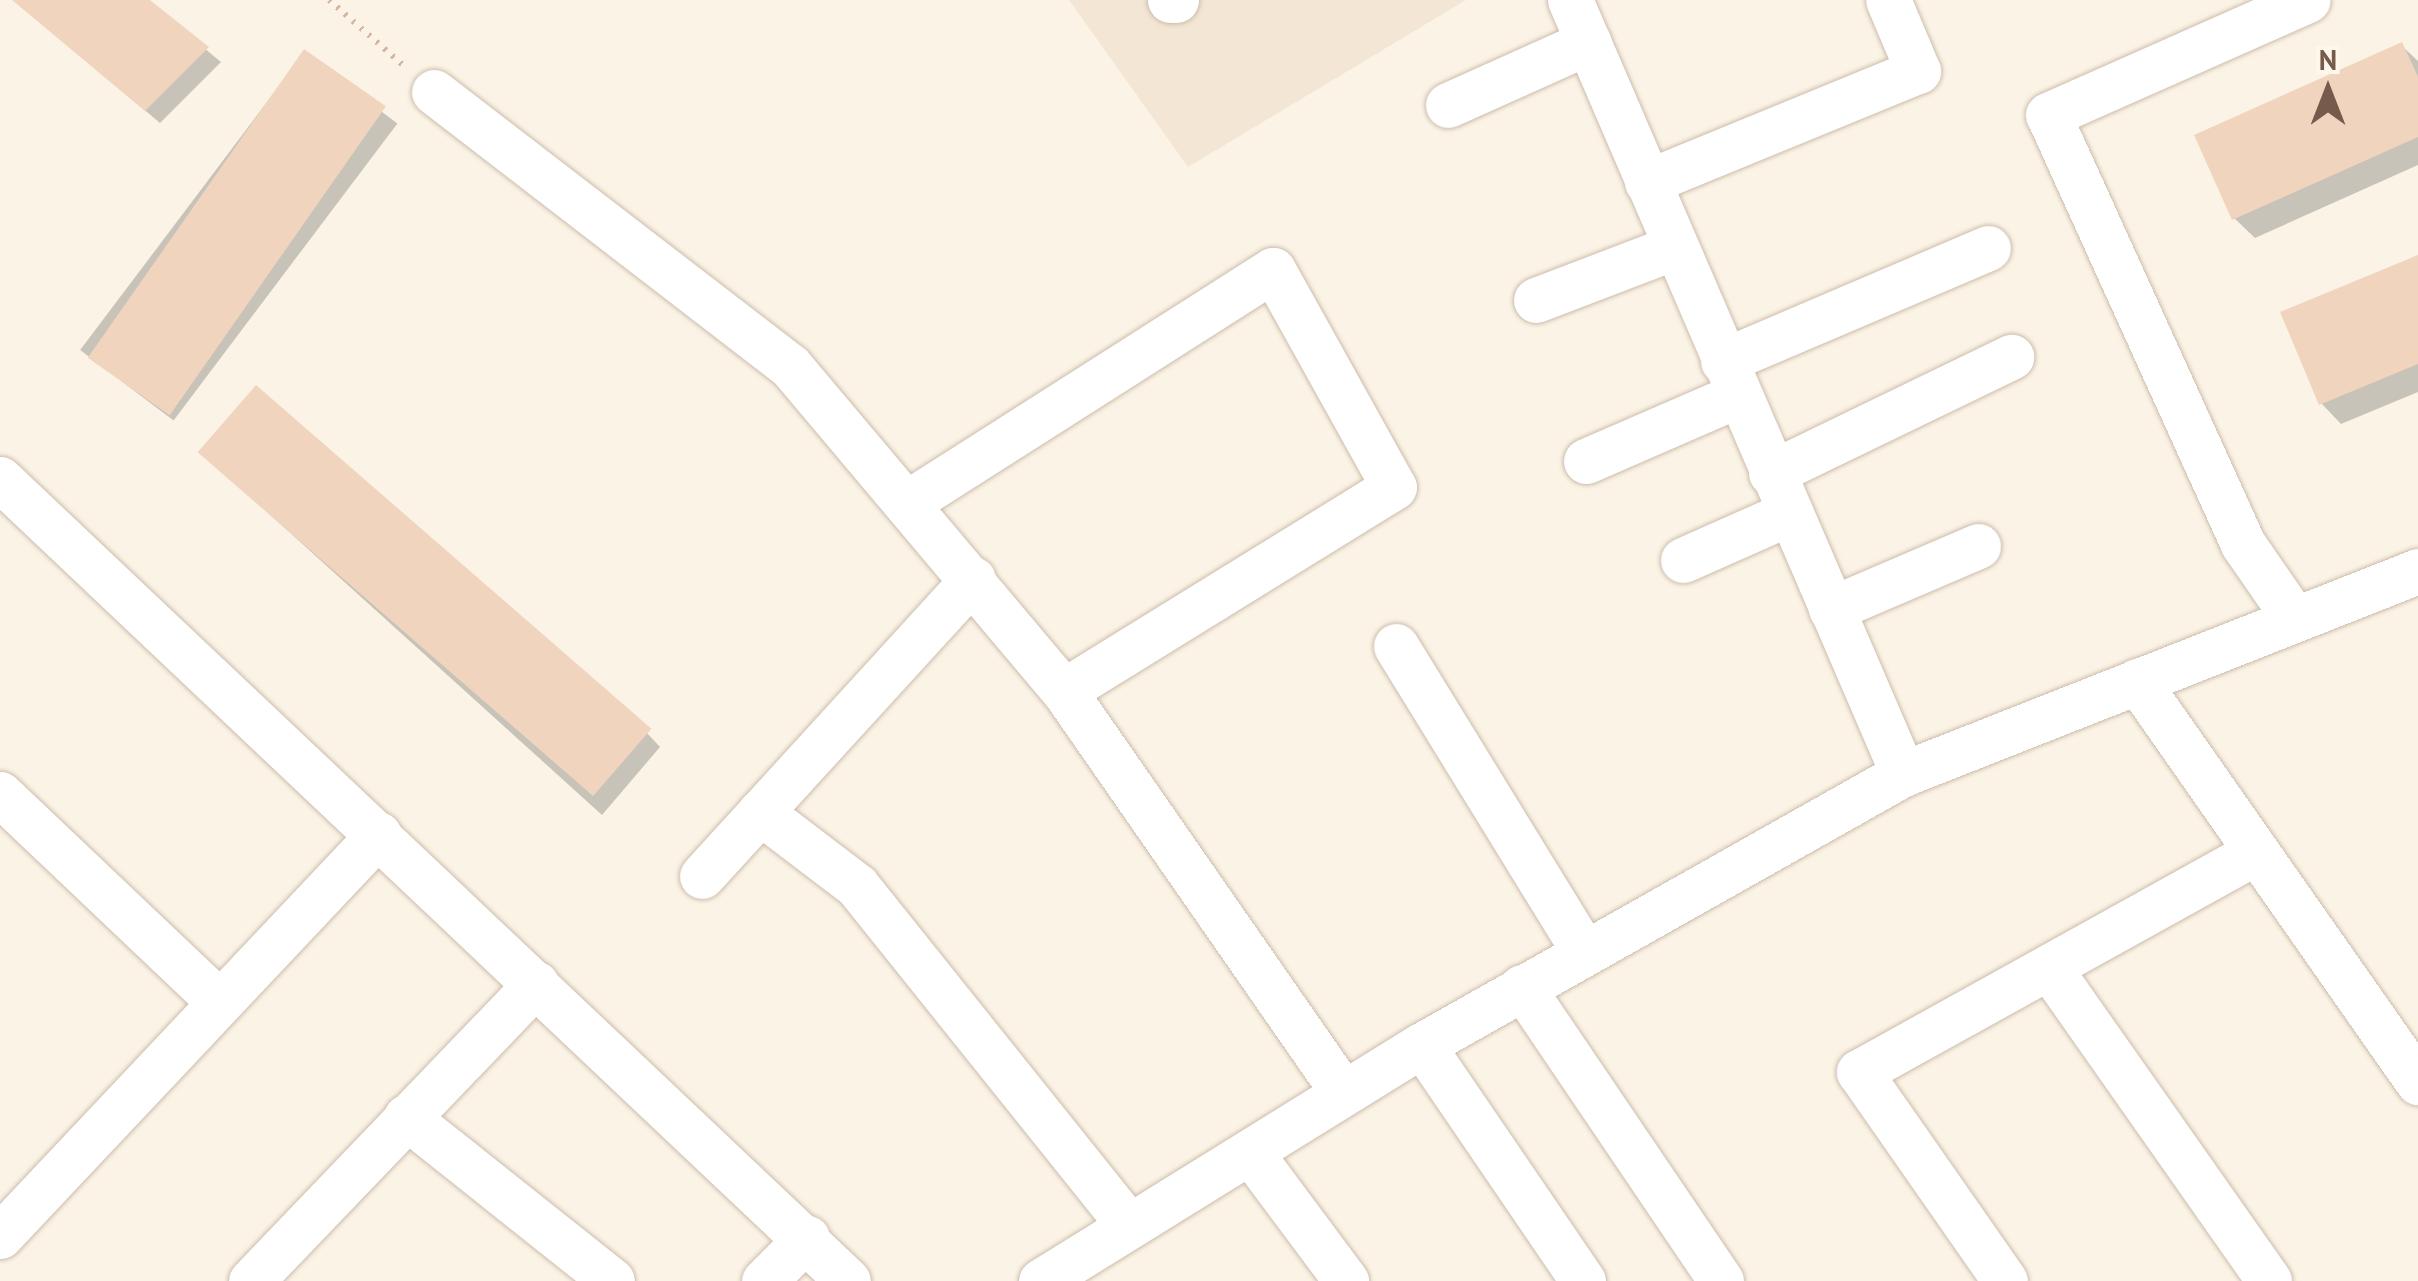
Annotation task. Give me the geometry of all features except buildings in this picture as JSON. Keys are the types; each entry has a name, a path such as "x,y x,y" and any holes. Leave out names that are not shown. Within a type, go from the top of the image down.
{"street":[{"path":"1570,0 1903,774"},
{"path":"1647,182 1918,71 1888,0"},
{"path":"2294,618 2243,544 2048,114 2308,0"},
{"path":"1448,104 1588,42"},
{"path":"434,92 790,366 910,501 1064,691 1344,1092"},
{"path":"1536,300 1675,247"},
{"path":"1586,461 1731,378 1988,248"},
{"path":"910,501 1274,270 1394,487 1064,691"},
{"path":"1683,560 1780,493 2011,357"},
{"path":"0,479 848,1281"},
{"path":"1831,609 1978,546"},
{"path":"1059,1276 1128,1224 1422,1044 1903,774 2418,572"},
{"path":"702,876 973,579"},
{"path":"1396,646 1584,952"},
{"path":"2137,681 2418,1083"},
{"path":"0,794 218,1001"},
{"path":"760,812 857,886 1128,1224"},
{"path":"0,1236 379,834"},
{"path":"2005,1281 1859,1072 2256,852"},
{"path":"2050,969 2269,1281"},
{"path":"251,1281 536,984"},
{"path":"1522,986 1721,1281"},
{"path":"1422,1044 1583,1281"},
{"path":"406,1117 612,1281"},
{"path":"1250,1152 1346,1281"},
{"path":"764,1281 806,1238"}],"path":[{"path":"329,0 434,92"}],"shaded area":[{"path":"1069,0 1466,0 1188,167"}]}
